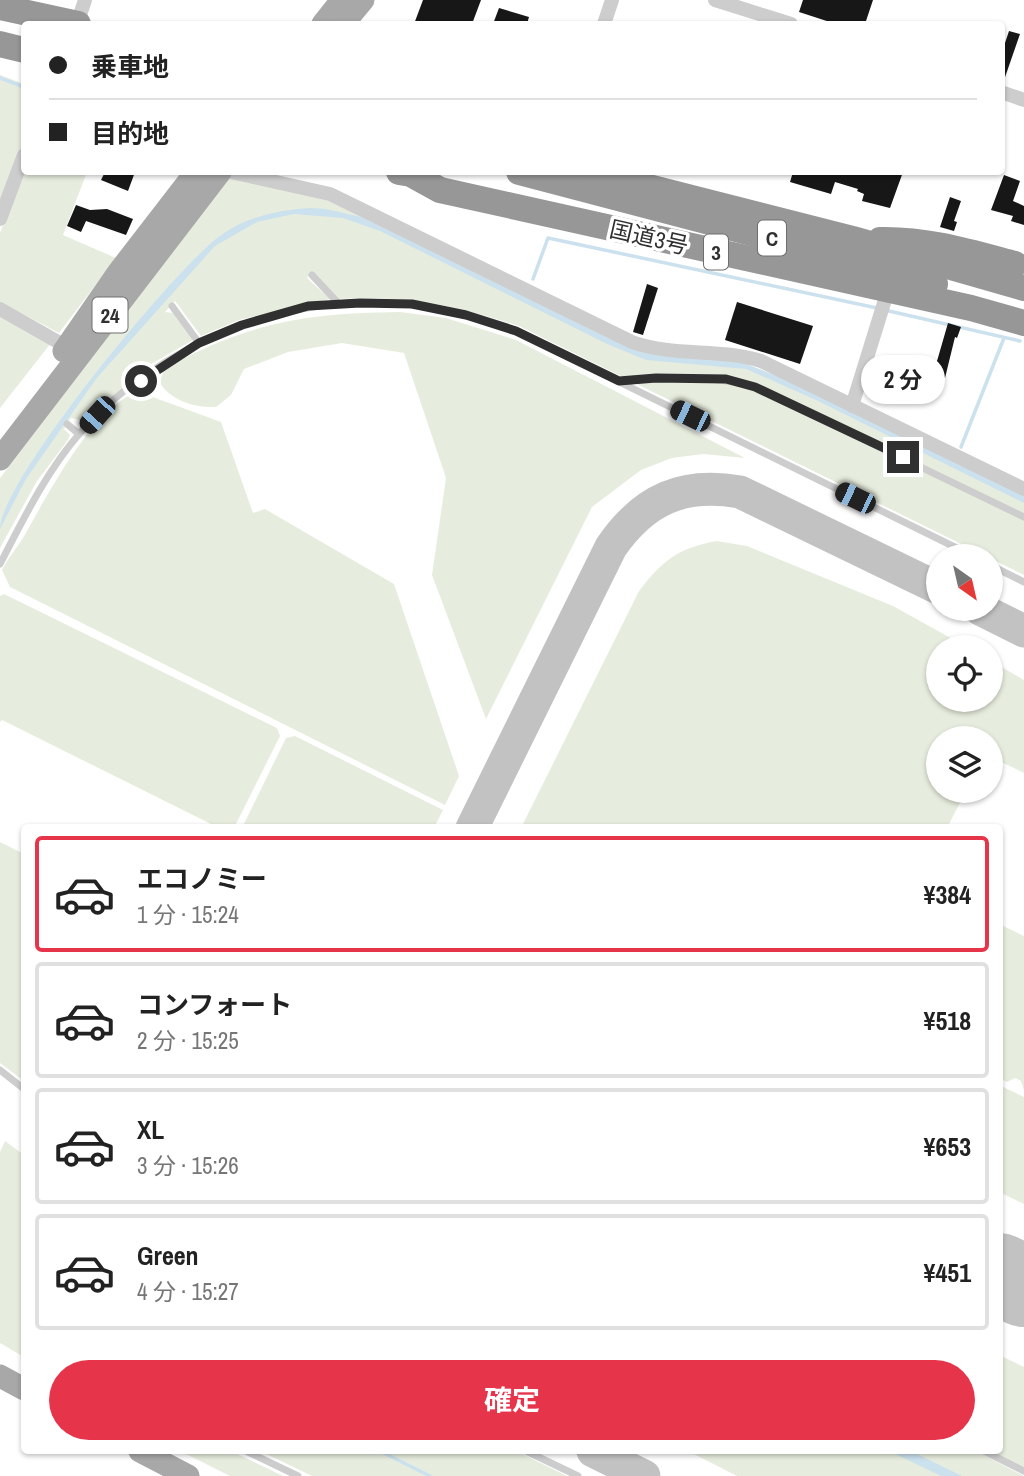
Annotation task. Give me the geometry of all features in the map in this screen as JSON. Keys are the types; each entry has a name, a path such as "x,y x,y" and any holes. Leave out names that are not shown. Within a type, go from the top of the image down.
{"highway":[{"path":"0,8 63,21"},
{"path":"0,14 27,21"},
{"path":"0,31 21,36"},
{"path":"0,44 21,49"},
{"name":"国道3号","path":"409,175 440,190 1024,323"},
{"name":"3","path":"417,175 496,188 735,245 887,285 1024,314"},
{"name":"C","path":"530,175 847,258 1024,309"},
{"name":"C","path":"602,175 853,239 1024,288"},
{"path":"626,175 745,211 941,250 1024,273"},
{"path":"667,175 914,245 1024,266"},
{"path":"880,240 942,244 1024,266"}],"main road":[{"path":"325,21 342,0"},
{"path":"346,21 363,0"},
{"name":"24","path":"0,433 194,175"},
{"name":"24","path":"0,459 218,175"},
{"path":"0,1376 21,1387"},
{"path":"146,1454 188,1476"}],"street":[{"path":"79,21 85,0"},
{"path":"605,21 612,0"},
{"path":"715,0 782,21"},
{"path":"1005,93 1024,100"},
{"path":"0,219 21,163"},
{"path":"244,175 330,194 632,342 693,354 743,356 761,361 1024,489"},
{"path":"852,406 888,290"},
{"path":"0,309 67,347"}],"lane":[{"path":"312,275 338,304"},
{"path":"0,564 44,481 79,434 114,400 199,343 242,325 295,310 338,304 412,304 466,315 516,331 949,544"},
{"path":"172,306 199,343"},
{"path":"619,381 656,378 726,379 755,387 1024,517"},
{"path":"67,424 79,434"},
{"path":"1003,572 1024,582"},
{"path":"0,1070 21,1087"},
{"path":"252,1454 298,1476"},
{"path":"533,1454 578,1476"},
{"path":"990,1454 1024,1471"}],"green space":[{"path":"0,75 21,83 21,149 0,207"},
{"path":"22,175 86,175 63,235 116,258 59,333 0,302 0,233"},
{"path":"230,176 338,202 609,338 741,362 789,381 1024,496 1024,575 1003,565 1003,544 961,544 519,326 430,303 387,299 338,299 313,271 307,278 330,299 239,320 201,336 175,301 165,312 173,313 193,340 153,363 84,421 71,418 64,429 70,435 68,440 37,481 0,548 0,478"},
{"path":"400,312 446,318 516,340 745,458 703,454 672,458 641,470 592,507 486,719 432,575 446,478 404,353 342,343 288,352 244,369 231,395 216,407 200,406 177,399 160,383 164,368 223,340 278,323 334,315"},
{"path":"0,313 51,343 0,408"},
{"path":"139,392 221,422 253,513 265,509 394,584 459,776 445,805 10,587 2,570 73,454 105,414 122,400"},
{"path":"717,541 747,546 893,606 945,635 926,635 926,712 1003,712 1003,668 1024,680 1024,773 1003,763 1003,726 926,726 926,803 960,803 949,824 523,824 639,591 664,563 692,547"},
{"path":"4,594 277,728 280,736 236,824 211,824 2,720 0,722 0,596"},
{"path":"295,736 443,810 436,824 244,824 286,738"},
{"path":"0,842 21,852 21,1079 0,1063"},
{"path":"1003,926 1024,936 1024,1090 1021,1081 1015,1078 1007,1082 1003,1080"},
{"path":"1003,1087 1024,1097 1024,1204 1003,1194"},
{"path":"5,1141 21,1153 21,1355 0,1343 0,1152"},
{"path":"1003,1357 1024,1367 1024,1467 997,1454 1003,1454"},
{"path":"186,1454 237,1454 283,1476 230,1476"},
{"path":"266,1454 522,1454 567,1476 312,1476"},
{"path":"694,1454 982,1454 1024,1476 737,1476"}],"water":[{"path":"310,208 361,217 645,353 741,362 789,381 1024,496 1024,503 816,400 746,369 646,360 607,344 380,231 343,218 294,214 257,222 215,246 96,379 26,479 0,529 8,504 59,422 133,327 201,252 224,233 244,222 276,212"},
{"path":"895,1454 917,1454 962,1476 941,1476"}],"building":[{"path":"423,0 481,0 473,21 415,21"},
{"path":"803,0 873,0 866,21 827,21 799,12"},
{"path":"499,8 529,17 528,21 494,21"},
{"path":"1009,31 1020,34 1005,77 1005,43"},
{"path":"104,175 134,175 128,191 101,180"},
{"path":"792,175 902,175 890,208 862,201 864,194 857,191 858,189 835,182 831,194 790,182"},
{"path":"1004,175 1020,181 1013,201 1024,206 1024,225 1011,221 1013,216 991,210"},
{"path":"950,197 961,201 954,221 957,222 954,231 940,227"},
{"path":"76,205 90,210 107,209 133,219 126,235 86,221 81,232 67,226"},
{"path":"647,284 658,288 643,335 633,332"},
{"path":"737,302 813,326 800,364 725,340"},
{"path":"948,323 961,327 957,338 955,337 945,378 933,375"}],"waterway":[{"path":"0,78 21,86"},
{"path":"533,279 548,238 877,308"},
{"path":"889,311 1020,341"},
{"path":"961,447 1004,338"},
{"path":"386,1454 430,1476"}],"taxiway":[{"path":"474,824 611,547 624,530 651,506 683,492 740,492 926,582"},
{"path":"1003,620 1024,631"},
{"path":"599,1454 644,1476"}],"runway":[{"path":"1003,1276 1024,1286"}],"route":[{"path":"141,381 199,343 242,325 308,306 412,304 466,315 516,331 619,381 656,378 726,379 755,387 903,457"}]}
